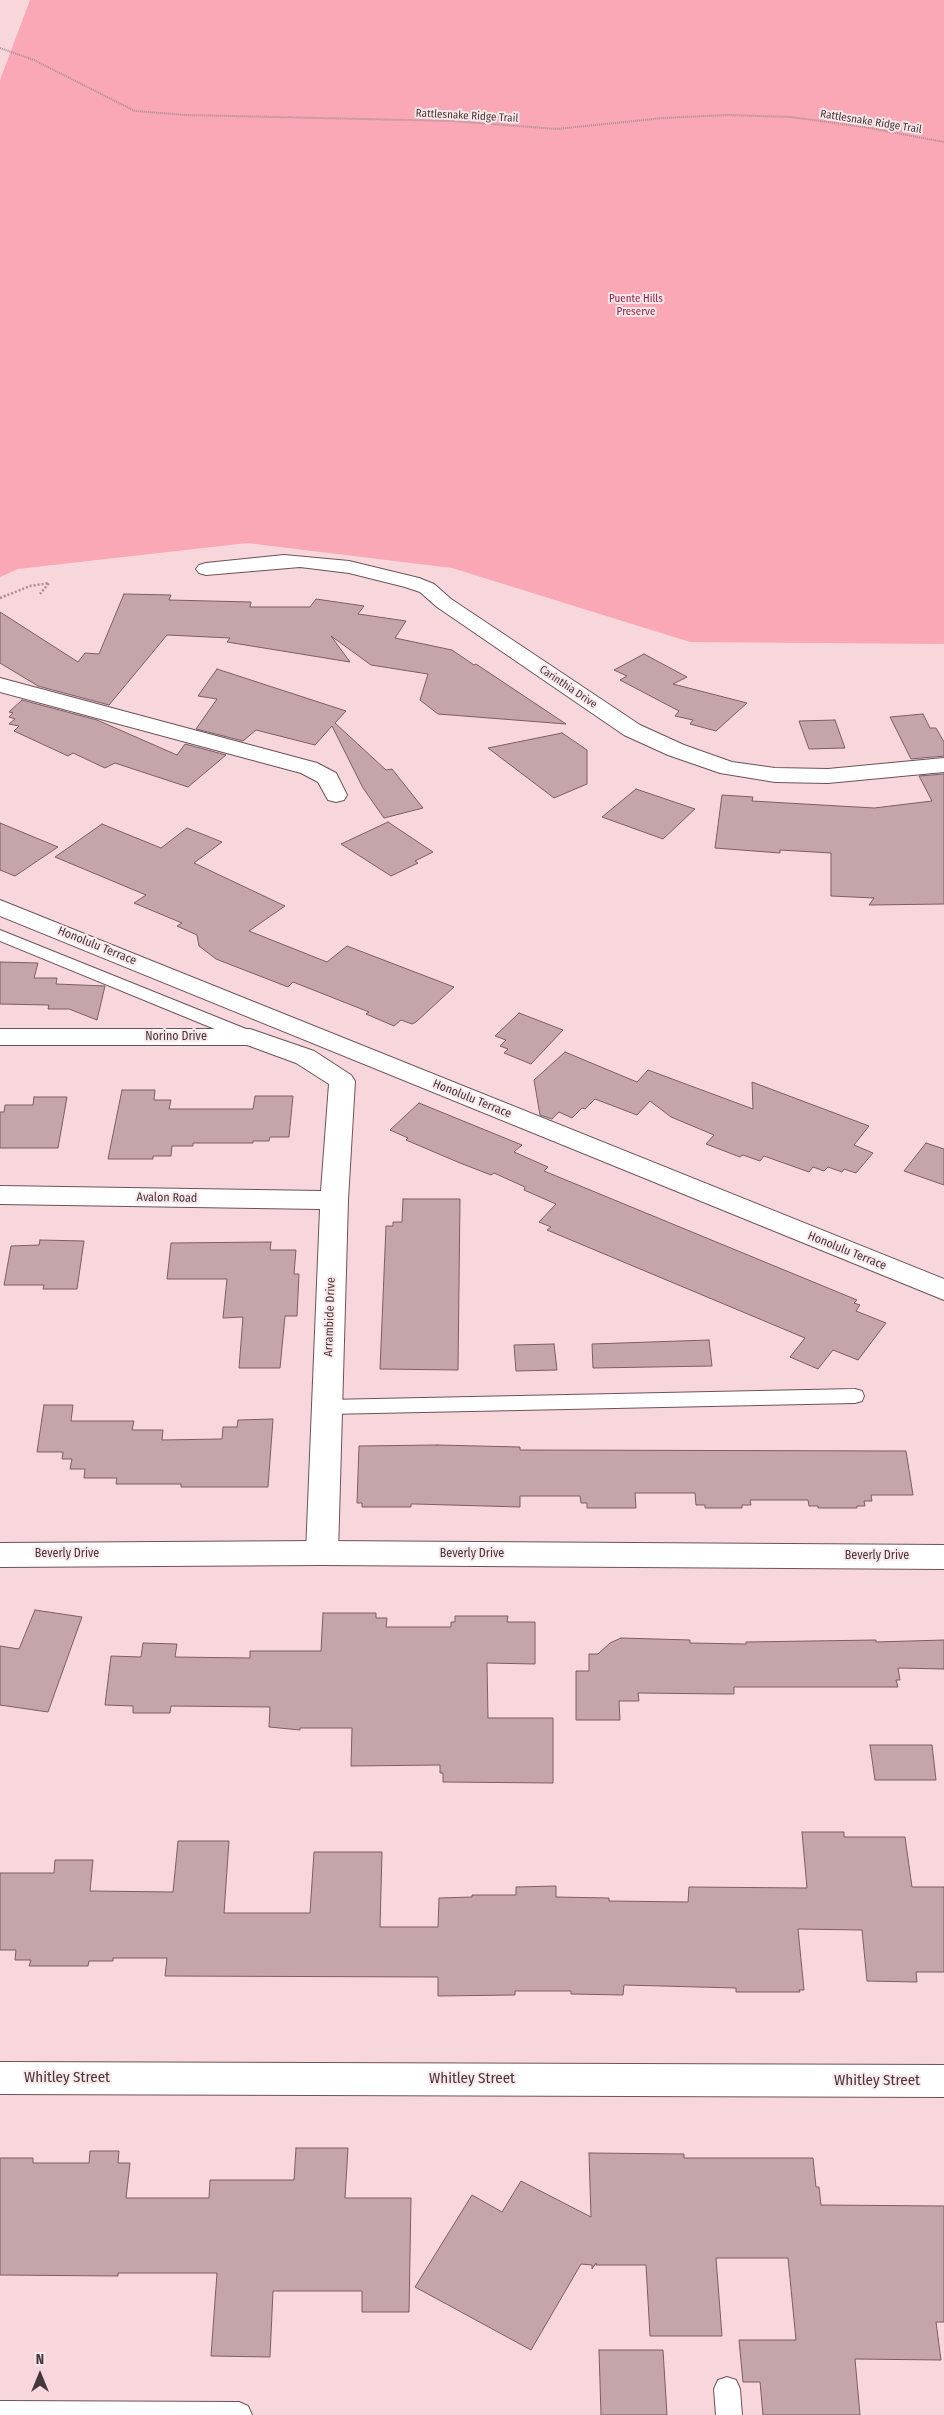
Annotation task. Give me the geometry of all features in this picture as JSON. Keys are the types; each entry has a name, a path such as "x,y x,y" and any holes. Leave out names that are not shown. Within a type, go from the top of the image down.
{"street":[{"name":"Carinthia Drive","path":"206,569 300,561 349,568 412,582 427,588 444,603 632,730 676,750 728,768 776,775 810,776 944,765"},
{"path":"0,685 309,768 328,778 336,796"},
{"name":"Honolulu Terrace","path":"0,907 944,1290"},
{"name":"Norino Drive","path":"0,1037 250,1037 305,1057 342,1081"},
{"name":"Arrambide Drive","path":"322,1553 334,1200 342,1081"},
{"name":"Avalon Road","path":"0,1195 334,1200"},
{"name":"Beverly Drive","path":"0,1555 322,1553 944,1557"},
{"name":"Whitley Street","path":"0,2078 944,2081"}],"lane":[{"path":"0,935 250,1037"},
{"path":"327,1407 855,1396"},
{"path":"727,2389 729,2415"},
{"path":"0,2414 239,2415"}],"path":[{"name":"Rattlesnake Ridge Trail","path":"0,48 34,60 135,110 144,111 186,115 452,121 557,129 663,118 728,114 791,117 864,127 944,142"},
{"path":"0,598 30,586 49,583 40,594"}],"green space":[{"name":"Puente Hills Preserve","path":"30,0 944,0 944,644 690,642 452,568 247,543 18,569 0,577 0,80"}],"building":[{"path":"124,594 171,595 169,600 251,602 250,607 310,607 316,599 364,606 358,614 406,621 395,638 452,650 566,724 438,714 420,700 428,674 371,665 331,636 350,662 227,642 230,638 167,635 109,705 38,686 0,663 0,612 78,662 85,653 99,654"},
{"path":"644,654 687,677 673,684 747,703 716,731 690,724 693,720 675,716 679,711 620,680 627,676 614,670"},
{"path":"217,669 346,711 335,723 386,770 392,769 423,808 384,818 363,788 332,726 315,745 256,730 243,741 196,729 217,699 198,696"},
{"path":"22,700 97,720 177,755 185,744 226,755 188,787 115,763 105,768 73,753 68,756 14,731 19,726 9,724 15,719 9,717 13,713 9,712"},
{"path":"923,714 930,728 936,728 944,742 944,756 911,759 890,717"},
{"path":"835,720 845,748 809,749 799,721"},
{"path":"562,733 587,750 587,784 554,798 488,748"},
{"path":"944,774 944,904 869,905 874,898 831,896 831,853 780,850 780,853 715,848 722,795 753,797 752,801 874,808 932,801 919,776"},
{"path":"636,789 695,809 663,839 602,817"},
{"path":"388,822 433,852 415,861 418,863 391,876 341,844"},
{"path":"0,823 58,847 15,876 0,870"},
{"path":"102,824 161,848 187,828 222,842 194,863 285,906 249,931 327,962 347,946 454,987 416,1022 412,1024 401,1020 394,1026 366,1014 369,1012 293,982 288,987 216,959 199,946 197,935 177,926 182,923 134,903 146,895 55,857"},
{"path":"0,962 38,963 34,978 57,978 56,984 105,986 97,1020 69,1009 48,1009 49,1005 0,1004"},
{"path":"519,1013 563,1030 531,1064 504,1053 508,1049 500,1046 506,1040 495,1036"},
{"path":"565,1052 637,1082 648,1070 753,1109 752,1082 869,1126 854,1145 873,1153 856,1173 844,1169 842,1172 828,1167 824,1171 813,1167 809,1172 764,1156 760,1161 743,1155 740,1157 706,1144 714,1135 671,1117 650,1101 637,1115 595,1099 572,1118 559,1112 552,1119 540,1115 534,1080"},
{"path":"122,1090 155,1090 154,1100 171,1100 169,1109 253,1109 255,1096 293,1096 289,1137 270,1137 269,1141 253,1141 253,1143 193,1143 193,1146 172,1146 171,1156 153,1156 153,1159 108,1159"},
{"path":"34,1097 67,1097 58,1148 0,1148 0,1112 4,1112 5,1105 33,1105"},
{"path":"419,1103 522,1145 514,1152 548,1167 544,1171 857,1300 854,1303 860,1305 856,1311 886,1323 858,1360 833,1350 818,1369 790,1357 805,1338 547,1230 551,1227 539,1222 556,1204 524,1190 525,1187 494,1173 491,1175 460,1163 406,1140 408,1138 390,1130"},
{"path":"926,1143 944,1149 944,1185 904,1171"},
{"path":"403,1199 460,1199 458,1370 380,1369 386,1226 393,1226 393,1222 402,1222"},
{"path":"40,1240 84,1241 77,1289 43,1289 44,1285 4,1285 11,1246 39,1245"},
{"path":"271,1242 270,1250 296,1250 294,1274 299,1274 297,1316 285,1316 280,1368 239,1368 243,1317 223,1318 227,1279 167,1279 171,1243"},
{"path":"709,1340 712,1366 593,1368 592,1344"},
{"path":"554,1344 557,1370 516,1371 514,1345"},
{"path":"44,1405 73,1405 71,1421 134,1421 132,1430 163,1430 162,1440 222,1439 223,1427 237,1427 238,1420 273,1419 268,1487 181,1487 181,1484 116,1484 117,1478 84,1478 85,1469 70,1469 72,1459 62,1459 63,1452 37,1452"},
{"path":"359,1446 520,1447 520,1450 906,1451 913,1495 871,1495 872,1501 864,1501 865,1506 857,1506 857,1508 818,1508 818,1506 809,1506 808,1500 750,1500 751,1505 742,1505 742,1508 705,1508 705,1505 696,1505 695,1493 635,1493 636,1508 587,1508 587,1503 581,1503 580,1496 520,1496 520,1507 411,1504 411,1507 362,1507 362,1503 357,1503"},
{"path":"35,1610 82,1617 48,1712 0,1705 0,1646 19,1649"},
{"path":"323,1613 376,1613 376,1618 387,1618 386,1627 451,1627 451,1622 455,1622 455,1616 508,1616 507,1622 535,1622 535,1664 487,1663 488,1718 553,1718 553,1783 443,1782 443,1773 440,1773 440,1765 351,1766 352,1728 300,1728 300,1730 269,1727 270,1707 171,1706 170,1713 133,1713 133,1706 105,1705 111,1656 141,1657 143,1643 177,1644 175,1657 250,1658 250,1651 321,1651"},
{"path":"621,1638 690,1640 690,1643 746,1644 746,1642 944,1640 944,1669 898,1668 900,1680 896,1680 898,1687 734,1687 734,1694 638,1693 639,1701 619,1701 620,1720 576,1720 576,1671 589,1671 589,1654 598,1654 610,1643"},
{"path":"870,1745 932,1745 936,1780 875,1780"},
{"path":"802,1832 844,1832 844,1837 905,1837 912,1887 944,1887 944,1972 916,1972 917,1982 867,1981 862,1930 798,1929 804,1990 799,1990 800,1992 736,1992 736,1988 624,1985 623,1995 571,1994 571,1991 515,1991 515,1995 438,1996 438,1977 165,1976 167,1958 113,1958 113,1961 89,1961 88,1966 29,1966 31,1960 15,1960 16,1950 0,1950 0,1873 54,1873 55,1860 93,1860 90,1891 173,1892 178,1841 229,1841 224,1913 310,1913 314,1852 382,1852 380,1927 438,1927 439,1898 472,1897 472,1895 516,1895 516,1887 556,1886 556,1897 609,1898 609,1901 688,1902 689,1887 807,1888"},
{"path":"296,2148 348,2148 345,2198 411,2198 409,2312 362,2312 362,2291 273,2291 270,2357 211,2356 217,2273 118,2273 118,2276 0,2275 0,2158 33,2158 33,2163 89,2163 90,2151 119,2151 118,2163 130,2163 126,2198 209,2198 210,2180 294,2180"},
{"path":"589,2153 684,2154 684,2158 813,2158 816,2187 819,2187 821,2205 944,2206 944,2322 936,2322 941,2360 855,2359 860,2415 763,2415 760,2382 743,2382 739,2340 796,2340 788,2258 716,2258 722,2336 650,2336 646,2265 596,2265 596,2263 592,2269 592,2265 581,2264 531,2350 415,2287 472,2195 502,2212 521,2181 591,2217"},
{"path":"599,2350 663,2350 667,2415 601,2415"}]}
